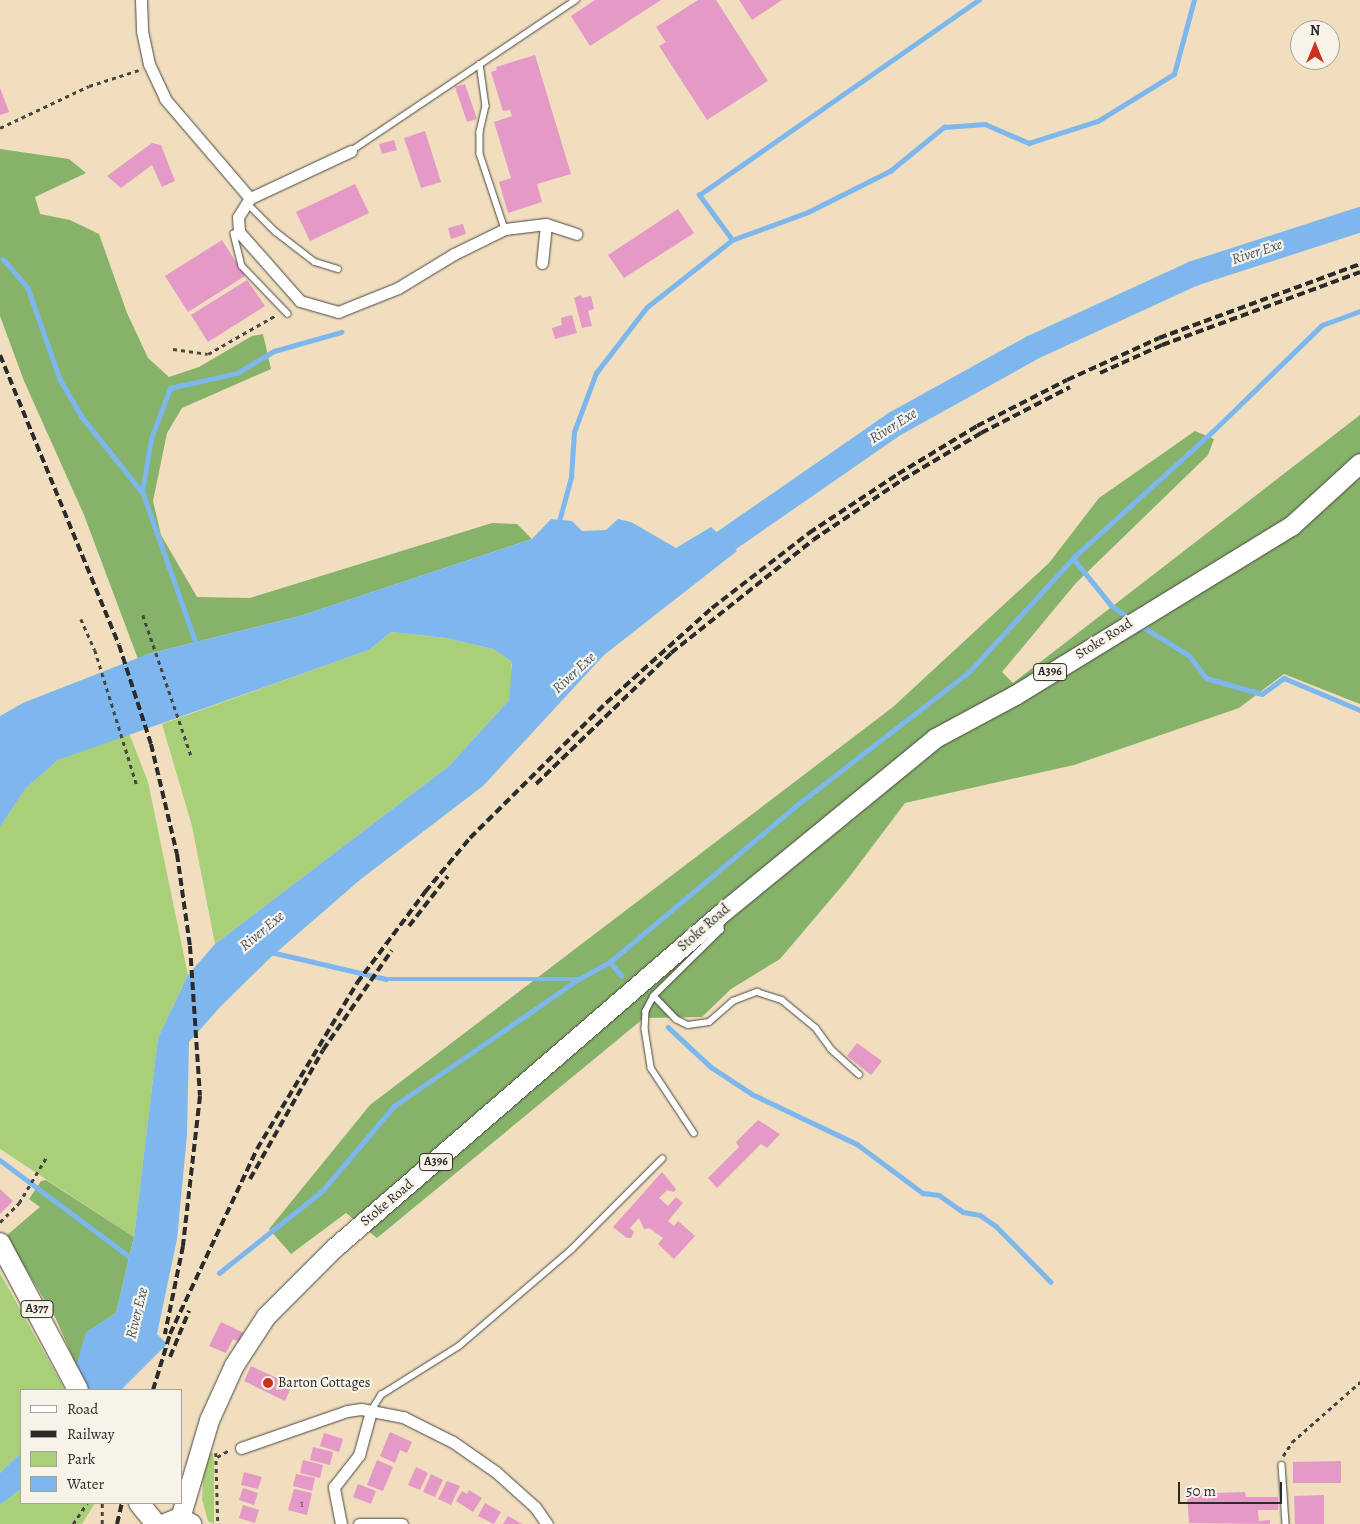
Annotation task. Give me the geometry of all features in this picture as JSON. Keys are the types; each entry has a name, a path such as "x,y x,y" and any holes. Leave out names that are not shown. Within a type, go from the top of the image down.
{"highway":[{"name":"A377","path":"0,1243 74,1383"},
{"path":"140,1504 156,1524"}],"main road":[{"name":"Stoke Road","path":"179,1522 200,1447 234,1365 277,1303 334,1248 719,915 935,738 1015,695 1292,524 1360,463"}],"street":[{"path":"142,0 142,31 149,64 166,99 249,200"},
{"path":"351,150 249,200 238,217 239,232 300,301 338,312 398,288 454,254 505,229 546,224 576,234"},
{"path":"542,262 546,224"},
{"path":"241,1448 347,1411 371,1411 403,1416 453,1442 496,1472 535,1507 547,1524"},
{"path":"341,1524 334,1486 359,1455 371,1411"},
{"path":"359,1524 402,1524"}],"lane":[{"path":"351,150 576,0"},
{"path":"480,64 486,106 480,132 480,154 505,229"},
{"path":"249,200 276,232 315,262 338,268"},
{"path":"239,232 234,234 242,266 288,314"},
{"path":"694,1133 651,1068 645,1029 646,1011 654,996 721,930 719,915"},
{"path":"654,996 676,1019 688,1025 709,1022 733,1001 757,992 782,1000 816,1028 831,1050 859,1074"},
{"path":"371,1411 381,1395 459,1346 571,1250 662,1159"},
{"path":"1282,1465 1286,1524"}],"path":[{"path":"0,128 89,86 149,64"},
{"path":"173,349 208,354 280,313 288,314"},
{"path":"143,615 179,726 192,758"},
{"path":"81,619 98,660 127,748 137,786"},
{"path":"0,1222 29,1188 47,1156"},
{"path":"1282,1465 1283,1453 1292,1442 1360,1382"},
{"path":"200,1447 215,1452 217,1457 218,1524"},
{"path":"73,1524 86,1504"},
{"path":"102,1504 102,1524"}],"green space":[{"path":"0,149 69,159 86,173 35,197 40,214 70,220 99,234 127,313 148,358 169,377 199,367 252,336 263,334 271,369 182,408 167,433 153,501 161,535 197,597 250,598 492,523 517,524 532,539 300,616 148,654 138,659 84,515 24,381 0,316"},
{"path":"1360,415 1360,704 1284,674 1239,708 1074,765 905,803 847,880 780,959 731,989 702,1017 644,1018 377,1238 346,1213 291,1254 269,1229 370,1105 893,707 1049,563 1099,498 1195,431 1214,439 1208,455 1076,583 1002,672 1013,683"},
{"path":"391,632 446,638 493,649 511,661 513,681 509,700 449,766 215,944 192,826 162,724 369,650"},
{"path":"129,733 148,782 188,975 158,1038 134,1237 0,1149 0,827 26,788 58,760"},
{"path":"46,1180 134,1237 116,1313 87,1332 77,1367 56,1319 6,1236 40,1207 29,1199 41,1181"},
{"path":"0,1273 64,1389 20,1389 20,1454 0,1473"},
{"path":"209,1452 213,1453 214,1462 214,1524 208,1521 202,1499 204,1461"},
{"path":"20,1490 20,1504 94,1504 82,1524 0,1524 0,1505"}],"water":[{"path":"551,519 572,521 582,531 606,530 618,519 631,522 676,548 711,527 737,551 604,655 483,786 361,879 271,957 221,1006 189,1042 187,1135 177,1239 157,1334 167,1344 122,1389 69,1389 86,1332 116,1313 134,1237 158,1038 188,975 215,944 449,766 509,700 512,666 511,661 493,649 446,638 391,632 369,650 58,760 26,788 0,827 0,716 23,703 148,654 300,616 532,539"},
{"path":"20,1454 20,1490 0,1505 0,1473"}],"building":[{"path":"595,0 661,0 590,46 571,16"},
{"path":"698,0 716,0 768,81 707,120 659,46 666,42 656,27"},
{"path":"739,0 782,0 752,20"},
{"path":"535,55 571,174 537,184 542,202 508,213 499,182 511,178 494,122 512,116 510,110 503,111 491,72 497,70 496,67"},
{"path":"465,84 477,119 467,122 455,87"},
{"path":"0,88 9,112 0,115"},
{"path":"425,131 441,182 421,188 404,138"},
{"path":"394,140 397,150 382,154 379,144"},
{"path":"152,143 161,145 175,181 162,187 152,165 121,188 107,176"},
{"path":"355,184 369,213 310,241 296,212"},
{"path":"678,209 694,233 624,278 608,255"},
{"path":"463,224 466,234 451,239 448,228"},
{"path":"222,240 245,276 188,312 165,276"},
{"path":"247,280 265,306 208,342 191,315"},
{"path":"581,295 582,298 591,296 594,309 588,311 592,326 582,328 574,298"},
{"path":"572,315 577,333 555,339 552,328 562,325 561,318"},
{"path":"857,1043 882,1061 871,1075 847,1056"},
{"path":"758,1120 780,1134 767,1148 761,1144 717,1188 708,1178 739,1147 736,1142"},
{"path":"662,1172 676,1189 674,1192 667,1190 659,1198 668,1206 676,1197 683,1203 668,1221 674,1226 678,1221 695,1236 674,1259 658,1244 663,1238 649,1228 644,1229 639,1218 630,1228 634,1232 631,1238 627,1238 613,1227"},
{"path":"0,1189 13,1201 0,1214"},
{"path":"221,1322 244,1333 239,1342 233,1339 226,1353 209,1346"},
{"name":"Barton Cottages","path":"251,1366 292,1385 285,1401 244,1381"},
{"path":"390,1432 412,1442 407,1453 400,1450 395,1463 380,1456"},
{"path":"324,1433 343,1439 339,1452 320,1446"},
{"path":"313,1447 333,1452 330,1465 310,1460"},
{"path":"303,1460 323,1465 320,1478 300,1473"},
{"path":"377,1460 393,1467 383,1491 367,1485"},
{"path":"1341,1461 1341,1483 1293,1483 1293,1462"},
{"path":"416,1467 428,1473 420,1490 408,1485"},
{"path":"244,1472 262,1477 258,1489 241,1485"},
{"path":"296,1474 315,1478 312,1491 293,1486"},
{"path":"431,1474 443,1480 435,1497 423,1492"},
{"path":"447,1481 460,1486 451,1505 438,1499"},
{"path":"358,1484 376,1491 371,1504 353,1497"},
{"path":"243,1488 258,1493 254,1505 239,1500"},
{"path":"294,1489 312,1493 307,1515 288,1510"},
{"path":"469,1490 482,1498 473,1512 456,1501 462,1491 467,1494"},
{"path":"1245,1492 1246,1497 1278,1497 1278,1510 1258,1510 1259,1521 1270,1520 1270,1524 1189,1523 1187,1494"},
{"path":"1324,1495 1324,1524 1295,1524 1294,1496"},
{"path":"485,1503 501,1512 494,1524 478,1516"},
{"path":"243,1505 259,1510 255,1523 239,1518"},
{"path":"508,1516 522,1524 503,1524"}],"waterway":[{"path":"732,240 699,195 979,0"},
{"path":"558,525 571,477 574,432 596,373 647,307 732,240 808,212 890,171 944,127 985,124 1029,143 1098,121 1174,74 1194,0"},
{"name":"River Exe","path":"697,560 895,423 1032,347 1193,273 1360,219"},
{"path":"3,259 28,288 60,379 82,417 142,492"},
{"path":"219,1273 322,1191 394,1106 579,979 610,962 802,801 969,672 1073,558 1212,432 1322,325 1360,311"},
{"path":"197,647 142,492 151,439 170,388 237,373 274,351 341,332"},
{"path":"1073,558 1111,605 1129,618"},
{"path":"1138,624 1190,656 1206,678 1262,694 1284,678 1360,710"},
{"path":"271,952 386,979 578,979"},
{"path":"610,962 622,976"},
{"path":"668,1027 711,1067 752,1094 857,1144 923,1193 939,1195 963,1212 980,1215 996,1226 1051,1282"},
{"path":"0,1160 133,1259"}],"railway":[{"path":"153,1389 170,1334 257,1149 357,983 425,892 470,838 606,703 712,608 809,533 898,474 977,426 1067,380 1159,338 1360,264"},
{"path":"1100,373 1162,345 1360,272"},
{"path":"0,355 119,645 151,744 177,854 190,946 200,1096 183,1246 165,1334"},
{"path":"536,784 671,653 813,540 902,480 981,433 1070,387"},
{"path":"409,926 448,876"},
{"path":"250,1179 323,1050 392,950"},
{"path":"170,1357 189,1311"},
{"path":"117,1524 122,1504"}],"place":[{"name":"Barton Cottages","path":"268,1383"}]}
